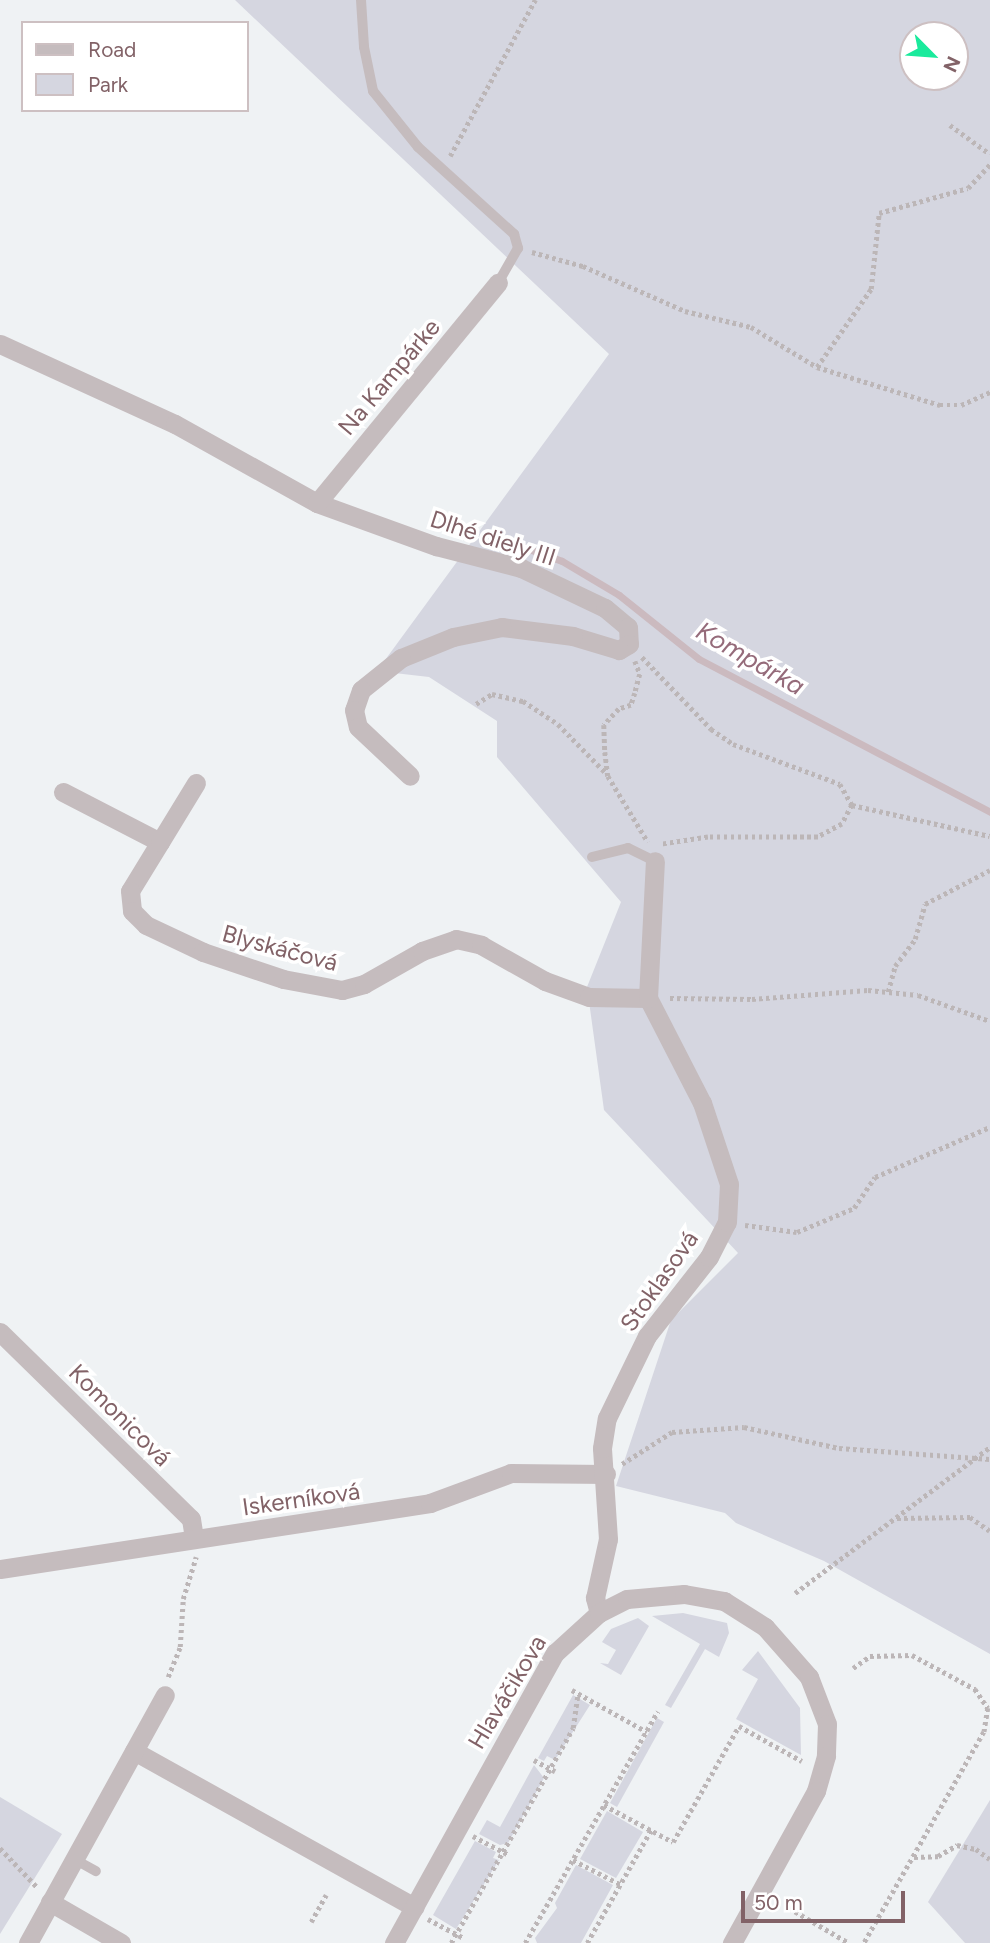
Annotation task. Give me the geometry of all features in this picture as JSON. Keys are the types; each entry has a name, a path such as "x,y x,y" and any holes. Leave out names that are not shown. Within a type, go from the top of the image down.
{"street":[{"name":"Na Kampárke","path":"317,503 498,283"},
{"name":"Dlhé diely III","path":"0,344 175,424 317,503 436,546 521,568 576,592 628,627 629,644"},
{"path":"410,776 358,727 354,710 361,690 401,658 453,637 502,627 573,636 619,650 629,644"},
{"name":"Blyskáčová","path":"196,783 131,891 132,911 146,925 203,952 283,979 342,990 364,984 422,951 456,939 481,945 545,981 589,997 648,998"},
{"path":"63,792 160,842"},
{"path":"648,998 655,861"},
{"name":"Stoklasová","path":"599,1613 595,1598 608,1539 606,1474 602,1448 607,1418 647,1336 709,1257 727,1222 729,1184 702,1103 648,998"},
{"name":"Komonicová","path":"0,1332 191,1519 194,1539"},
{"name":"Iskerníková","path":"0,1569 430,1503 511,1473 606,1474"},
{"name":"Hlaváčikova","path":"394,1943 549,1661 599,1613 645,1595 709,1597 749,1615 789,1651 818,1693 827,1724 826,1756 816,1791 732,1943"},
{"path":"28,1943 165,1695"},
{"path":"134,1751 414,1907"},
{"path":"50,1902 121,1943"}],"lane":[{"path":"361,0 364,47 373,91 418,147 514,234 517,248 498,283"},
{"path":"592,857 628,848 655,861"},
{"path":"74,1859 96,1871"}],"path":[{"path":"443,170 535,0"},
{"path":"950,125 990,154"},
{"path":"817,366 871,289 879,213 968,188 990,163"},
{"path":"517,248 583,266 685,311 751,327 817,366 940,405 961,405 990,393"},
{"path":"608,776 604,724 619,709 631,705 640,674 629,644"},
{"path":"629,644 711,729 733,744 840,784 852,804 990,836"},
{"path":"477,704 492,694 523,701 558,724 608,776 642,827 655,861"},
{"path":"655,861 664,841 818,836 842,824 852,804"},
{"path":"888,992 895,966 915,939 925,904 990,870"},
{"path":"648,998 888,992 918,995 990,1021"},
{"path":"727,1222 797,1232 854,1208 875,1177 990,1127"},
{"path":"606,1474 672,1432 744,1427 839,1448 990,1460"},
{"path":"796,1593 990,1447"},
{"path":"896,1518 970,1517 990,1531"},
{"path":"165,1695 180,1647 183,1599 196,1557 194,1539"},
{"path":"853,1668 870,1657 912,1654 975,1689 988,1708 982,1737 864,1943"},
{"path":"572,1690 647,1732"},
{"path":"452,1943 507,1853 553,1770 573,1728 578,1694"},
{"path":"525,1943 659,1710"},
{"path":"604,1805 673,1842 739,1726 802,1761"},
{"path":"982,1737 990,1741"},
{"path":"534,1760 553,1770"},
{"path":"587,1943 651,1830"},
{"path":"482,1840 507,1853"},
{"path":"913,1857 938,1856 957,1845 976,1849 990,1859"},
{"path":"0,1848 50,1902"},
{"path":"573,1860 620,1885"},
{"path":"311,1922 326,1895"},
{"path":"789,1908 849,1943"},
{"path":"434,1922 463,1938"}],"green space":[{"path":"235,0 990,0 990,1654 824,1561 736,1523 725,1513 616,1486 671,1320 738,1253 604,1110 587,987 621,902 497,757 497,721 429,677 377,671 609,354"},
{"path":"683,1613 727,1623 729,1633 719,1657 705,1649 671,1708 665,1705 700,1644 652,1616"},
{"path":"638,1618 649,1626 621,1675 600,1663 608,1664 616,1650 602,1642 611,1629"},
{"path":"758,1651 800,1708 801,1755 736,1719 758,1679 742,1670"},
{"path":"573,1695 590,1705 555,1760 547,1756 544,1761 538,1758"},
{"path":"657,1718 664,1722 617,1807 610,1803"},
{"path":"534,1765 544,1778 508,1843 500,1845 479,1834 487,1820 500,1827"},
{"path":"0,1797 62,1834 0,1934"},
{"path":"990,1800 990,1943 965,1943 928,1902"},
{"path":"607,1811 643,1832 616,1878 580,1859"},
{"path":"475,1841 496,1852 493,1858 499,1860 456,1929 433,1915"},
{"path":"576,1865 613,1885 581,1943 537,1943 535,1938 557,1908 555,1903"}],"waterway":[{"name":"Kompárka","path":"493,536 562,561 619,595 699,659 990,812"}]}
